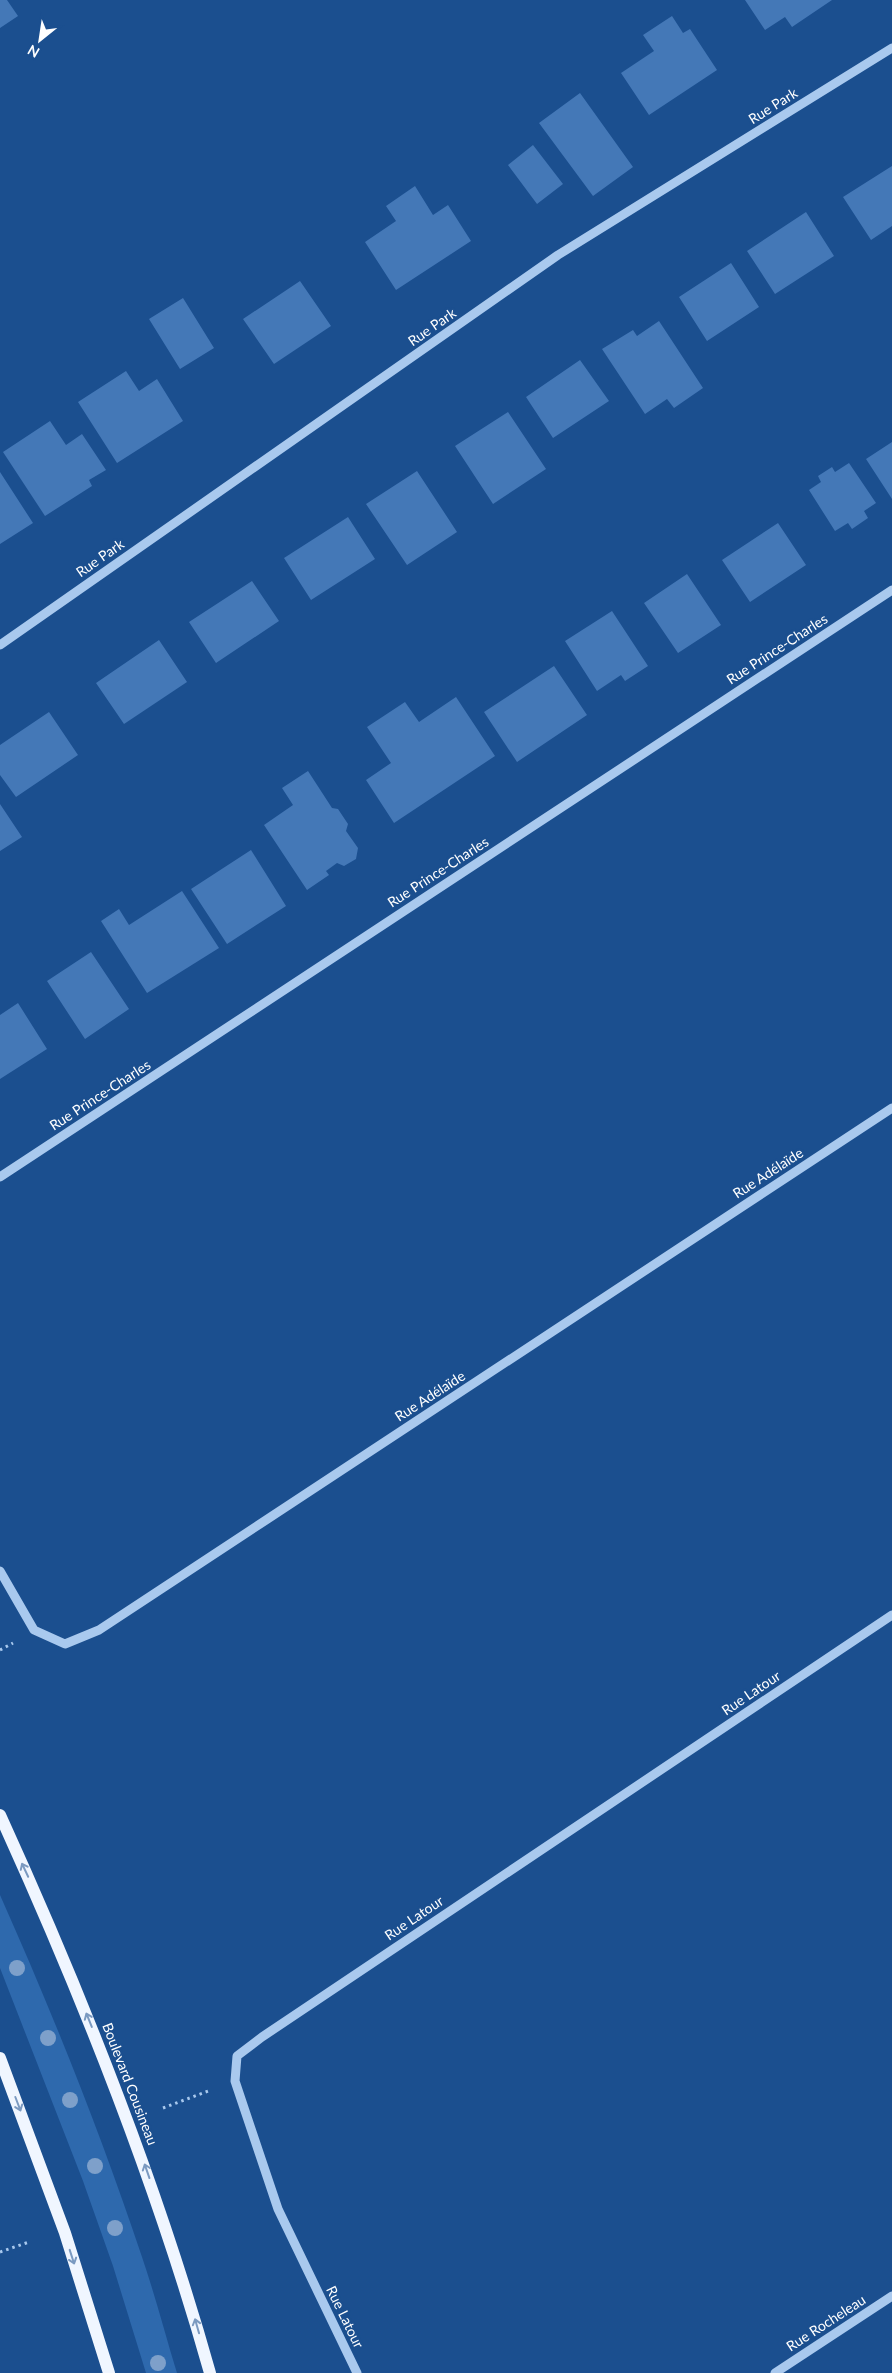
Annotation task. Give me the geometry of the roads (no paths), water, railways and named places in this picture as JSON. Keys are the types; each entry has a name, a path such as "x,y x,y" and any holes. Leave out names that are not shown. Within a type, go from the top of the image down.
{"main road":[{"name":"Boulevard Cousineau","path":"0,1815 55,1938 122,2103 183,2278 210,2373"},
{"path":"0,2058 64,2233 109,2373"}],"street":[{"name":"Rue Park","path":"0,645 558,255 892,48"},
{"name":"Rue Prince-Charles","path":"0,1177 892,590"},
{"name":"Rue Adélaïde","path":"0,1571 34,1630 65,1644 99,1630 892,1108"},
{"name":"Rue Latour","path":"357,2373 278,2209 235,2081 237,2056 262,2036 892,1615"},
{"name":"Rue Rocheleau","path":"775,2373 892,2296"}]}
